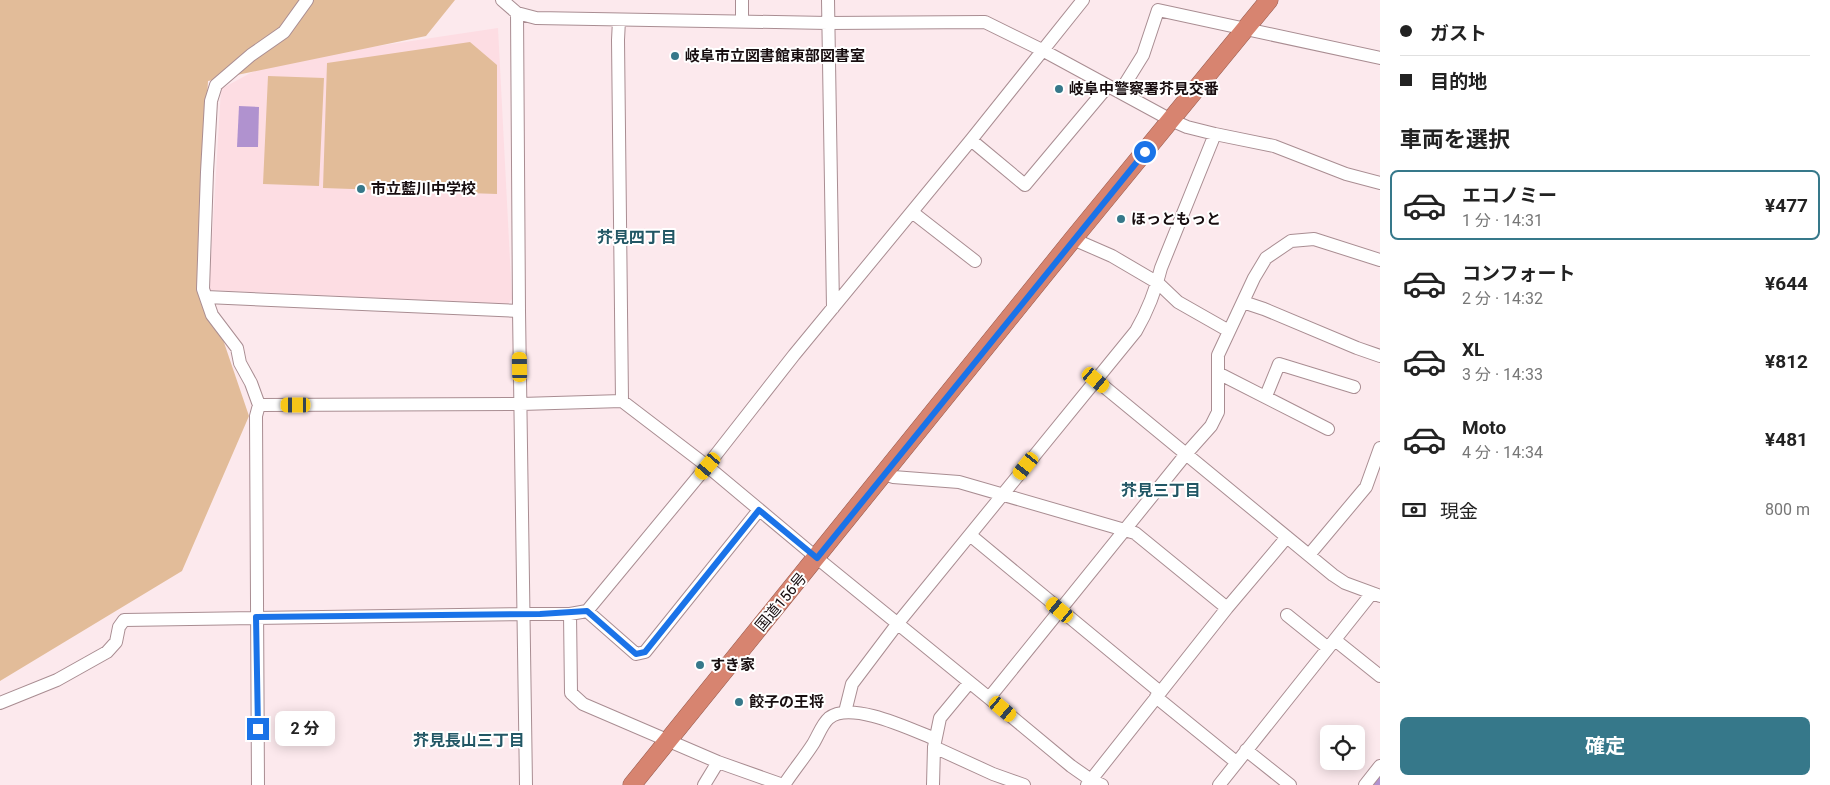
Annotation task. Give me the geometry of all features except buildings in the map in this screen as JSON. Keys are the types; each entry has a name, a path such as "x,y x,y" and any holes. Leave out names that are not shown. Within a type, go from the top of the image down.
{"highway":[{"name":"国道156号","path":"632,785 1269,0"}],"street":[{"path":"258,785 256,416 259,406 251,383 240,363 237,348 212,315 203,289 211,101 216,85 251,55 284,32 307,0"},
{"path":"502,0 517,14 536,18 828,23 985,22 1044,50 1170,120 1187,127 1274,146 1346,174 1380,183"},
{"path":"742,0 742,22"},
{"path":"828,0 833,308"},
{"path":"0,703 57,680 107,652 116,642 119,627 124,620 570,614 587,611 708,466 742,420 1083,0"},
{"path":"1120,92 1143,55 1157,5 1245,30 1380,58"},
{"path":"517,14 526,785"},
{"path":"619,20 622,401"},
{"path":"971,140 1025,185 1108,86"},
{"path":"845,712 852,684 898,623 1136,331 1158,283 1161,268 1215,134"},
{"path":"912,212 975,261"},
{"path":"1074,238 1112,256 1158,283 1178,302 1229,331"},
{"path":"989,698 1186,454 1211,426 1218,412 1218,355 1266,258 1291,241 1314,239 1380,260"},
{"path":"206,297 519,311"},
{"path":"1243,302 1380,356"},
{"path":"1266,396 1279,364 1354,387"},
{"path":"1218,373 1328,429"},
{"path":"1096,380 1345,583 1376,595 1332,644 1219,785"},
{"path":"259,406 521,404 622,401 708,466 817,558 1093,783 1158,695 1227,608 1287,537"},
{"path":"1309,555 1366,487 1380,448"},
{"path":"885,474 893,477 958,482 1135,533 1227,608"},
{"path":"587,611 636,654 645,652 759,510"},
{"path":"970,535 1236,762"},
{"path":"570,614 571,693 583,704 718,762 784,785 828,720 834,715 845,712 866,714 888,720 993,774 1024,785"},
{"path":"1287,615 1380,676"},
{"path":"933,785 935,743 940,718 970,683"},
{"path":"1246,750 1290,785"},
{"path":"704,785 718,762"},
{"path":"1365,785 1380,766"}],"shaded area":[{"path":"0,0 455,0 426,36 208,81 198,266 249,416 182,571 0,681"},
{"name":"市立藍川中学校","path":"498,28 512,299 508,304 209,290 221,89 271,62"},
{"path":"470,42 497,65 497,194 323,188 327,63"},
{"path":"268,76 324,78 319,186 263,184"},
{"path":"239,106 259,107 258,147 237,147"}],"waterway":[{"path":"1376,785 1380,780"}],"place":[{"name":"岐阜市立図書館東部図書室","path":"675,56"},
{"name":"岐阜中警察署芥見交番","path":"1059,89"},
{"name":"市立藍川中学校","path":"361,189"},
{"name":"ほっともっと","path":"1121,219"},
{"name":"すき家","path":"700,665"},
{"name":"餃子の王将","path":"739,702"}],"district":[{"name":"芥見四丁目","path":"637,237"},
{"name":"芥見三丁目","path":"1161,490"},
{"name":"芥見長山三丁目","path":"469,740"}],"route":[{"path":"258,729 256,617 570,614 587,611 636,654 645,652 759,510 817,558 1145,152"}]}
